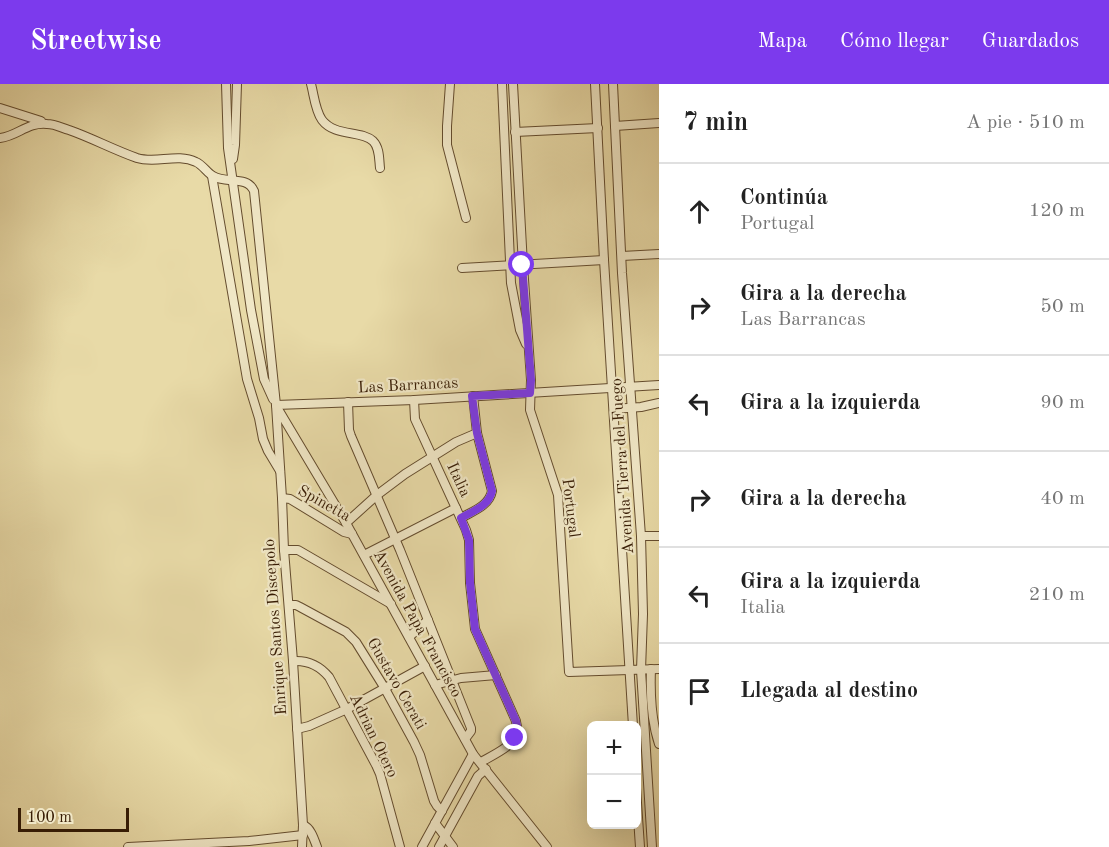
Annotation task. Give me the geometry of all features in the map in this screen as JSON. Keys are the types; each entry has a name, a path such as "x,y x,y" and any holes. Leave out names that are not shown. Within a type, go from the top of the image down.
{"street":[{"path":"226,84 228,148 251,310 261,368 276,405"},
{"path":"232,170 237,84"},
{"path":"311,84 323,121 334,129 373,141 377,147 380,168"},
{"path":"450,84 447,145 465,218"},
{"name":"Portugal","path":"502,84 509,266 520,330 529,351"},
{"name":"Portugal","path":"513,84 522,265 531,380 530,410 558,495 569,672 629,670"},
{"name":"Avenida Tierra del Fuego","path":"595,84 633,721"},
{"name":"Avenida Tierra del Fuego","path":"613,84 641,536 642,670 652,847"},
{"path":"0,108 92,138 140,159 173,158 196,162 212,176 233,180"},
{"path":"0,138 6,138 37,123 48,124"},
{"path":"615,126 659,123"},
{"path":"515,132 598,128"},
{"path":"212,176 247,379 263,439 280,471"},
{"name":"Enrique Santos Discepolo","path":"233,180 247,183 254,192 276,405 303,825 302,847"},
{"path":"622,256 659,254"},
{"path":"462,268 604,260"},
{"name":"Las Barrancas","path":"276,405 414,400 659,385"},
{"path":"461,518 488,503 492,491 477,433 472,396"},
{"name":"Italia","path":"414,400 415,419 469,540 470,583 475,629 516,721 518,731 510,744 483,766"},
{"path":"348,402 349,430 471,728 465,739"},
{"path":"615,409 659,403"},
{"name":"Avenida Papa Francisco","path":"276,405 346,523 473,754 547,847"},
{"path":"346,523 405,474 456,442 477,433"},
{"name":"Spinetta","path":"282,498 290,499 344,532 352,534"},
{"path":"364,555 456,508"},
{"path":"641,536 659,536"},
{"path":"284,550 298,550 392,605"},
{"name":"Gustavo Cerati","path":"289,605 296,605 346,632 356,642 414,742 436,807 442,811"},
{"path":"409,638 428,620"},
{"name":"Adrian Otero","path":"293,661 303,661 320,668 347,709 380,774 400,847"},
{"path":"297,729 347,709 424,666"},
{"path":"629,670 655,669 650,688 653,724 659,744"},
{"path":"435,685 461,678 496,675"},
{"path":"422,847 473,754"},
{"path":"439,847 483,766"},
{"path":"435,824 453,847"},
{"path":"303,825 309,830 317,847"},
{"path":"639,829 640,847"},
{"path":"128,847 249,841 303,835"}],"route":[{"path":"515,738 518,731 516,721 475,629 470,583 469,540 461,518 488,503 492,491 477,433 472,396 530,393 531,380 522,265"}]}
